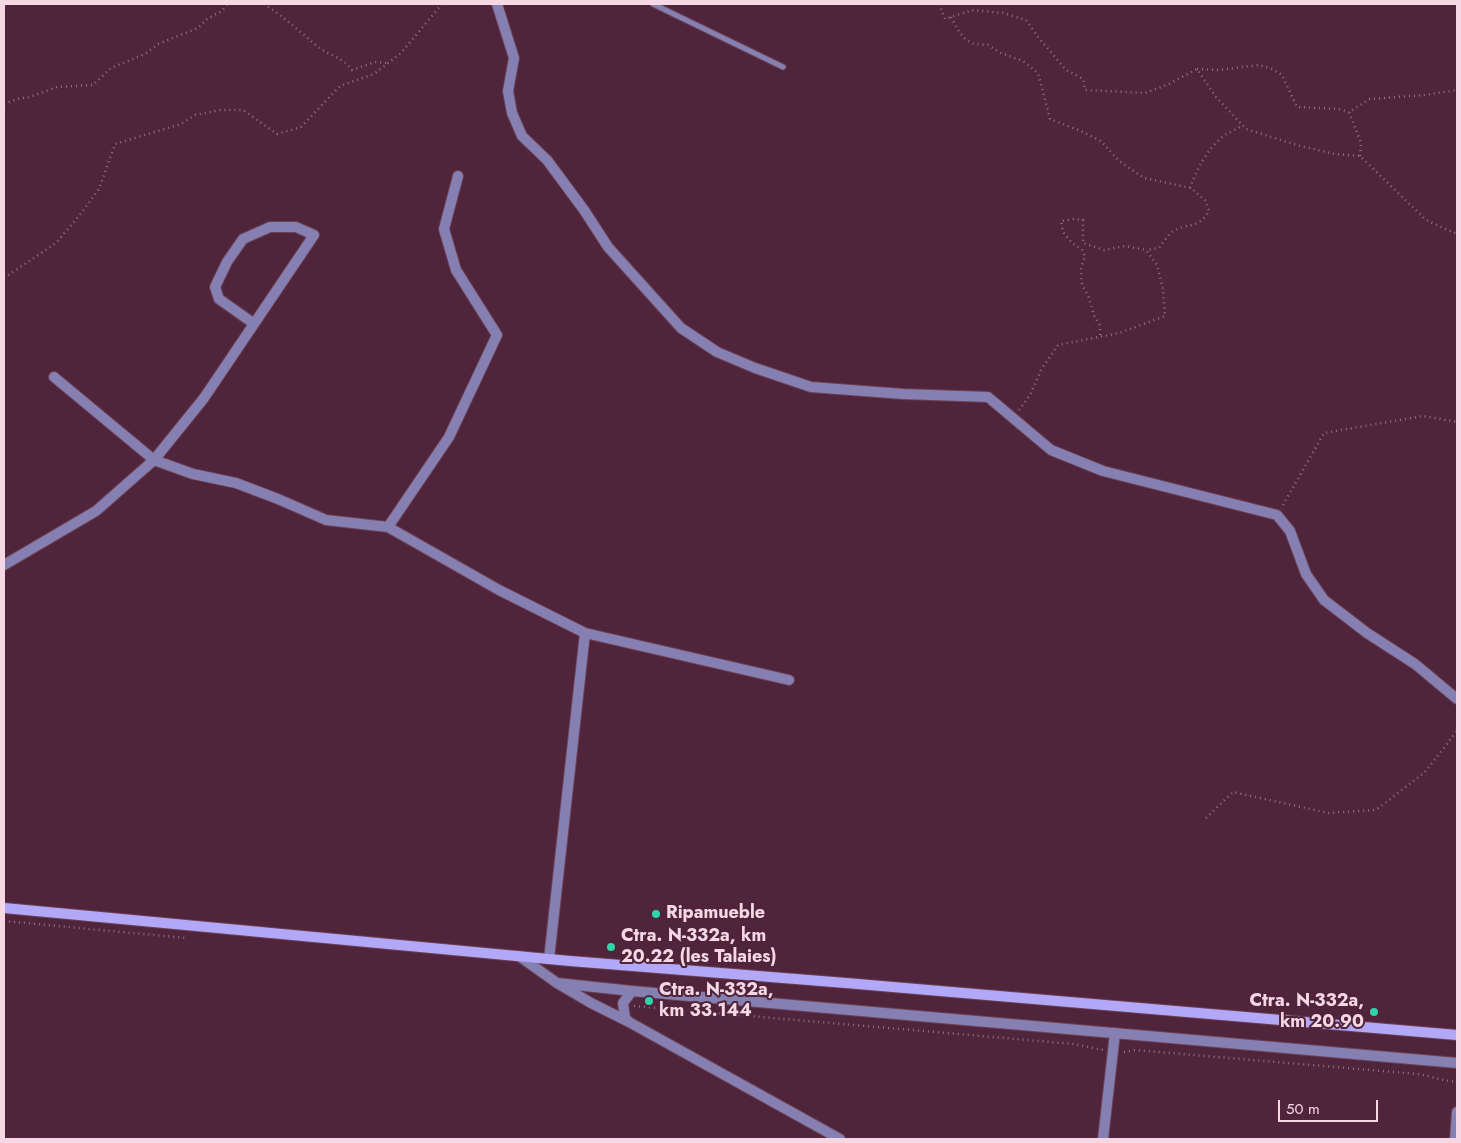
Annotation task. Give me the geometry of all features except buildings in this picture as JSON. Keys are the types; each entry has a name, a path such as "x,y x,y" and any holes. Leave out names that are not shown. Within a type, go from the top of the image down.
{"main road":[{"path":"4,908 549,959 1457,1035"}],"street":[{"path":"497,4 514,58 508,91 512,113 522,136 547,160 584,210 608,247 681,328 717,352 755,368 811,387 903,394 988,397 1051,450 1103,470 1277,515 1290,531 1306,574 1324,600 1414,664 1457,698"},
{"path":"388,527 449,437 497,335 456,270 444,229 458,176"},
{"path":"4,565 96,511 154,460 204,398 314,235 296,227 270,228 243,239 215,287 219,299 253,324"},
{"path":"54,377 154,460 193,474 236,483 326,520 388,527 499,590 585,633 789,680"},
{"path":"549,959 585,633"},
{"path":"519,956 557,983 591,1003 629,1022 840,1139"},
{"path":"557,983 1457,1063"},
{"path":"629,1022 623,1005 625,998 632,991"},
{"path":"1104,1139 1115,1033"},
{"path":"1455,1139 1457,1112"}],"lane":[{"path":"653,4 783,66"}],"path":[{"path":"4,104 57,87 94,85 111,68 145,54 158,44 171,38 198,28 207,19 222,11 227,4"},
{"path":"264,4 317,46 330,55 346,62 352,70 376,62 388,63"},
{"path":"4,278 56,244 99,189 115,144 181,124 196,115 221,110 243,110 277,134 301,127 340,86 374,74 401,53 442,4"},
{"path":"939,4 945,18 972,10 1003,13 1026,20 1066,70 1083,79 1085,90 1145,93 1169,84 1198,69 1218,70 1259,65 1272,69 1282,75 1297,107 1310,106 1349,112 1370,99 1424,95 1457,90"},
{"path":"951,17 958,30 969,41 974,44 988,45 1023,60 1038,73 1050,119 1101,141 1119,161 1144,178 1190,188 1206,201 1209,211 1206,218 1198,224 1172,232 1160,248 1146,250 1125,246 1104,250 1083,243 1083,220 1061,221 1063,232 1072,243 1082,250 1085,256 1082,269 1082,285 1100,325 1100,338"},
{"path":"1198,69 1216,97 1246,129 1300,146 1335,154 1360,156 1426,220 1457,234"},
{"path":"1349,112 1361,143 1360,156"},
{"path":"1190,188 1195,174 1211,149 1223,136 1243,126"},
{"path":"1014,417 1030,395 1041,370 1058,345 1120,333 1165,316 1163,289 1157,265 1146,250"},
{"path":"1277,515 1324,433 1423,416 1457,422"},
{"path":"1206,818 1233,792 1328,813 1376,810 1425,772 1457,730"},
{"path":"623,1005 1074,1044 1098,1050 1121,1052 1135,1050 1417,1074 1439,1078 1444,1081 1457,1082"}],"place":[{"name":"Ripamueble","path":"656,914"},
{"name":"Ctra. N-332a, km 20.22 (les Talaies)","path":"611,947"},
{"name":"Ctra. N-332a, km 33.144","path":"649,1001"},
{"name":"Ctra. N-332a, km 20.90","path":"1374,1012"}]}
